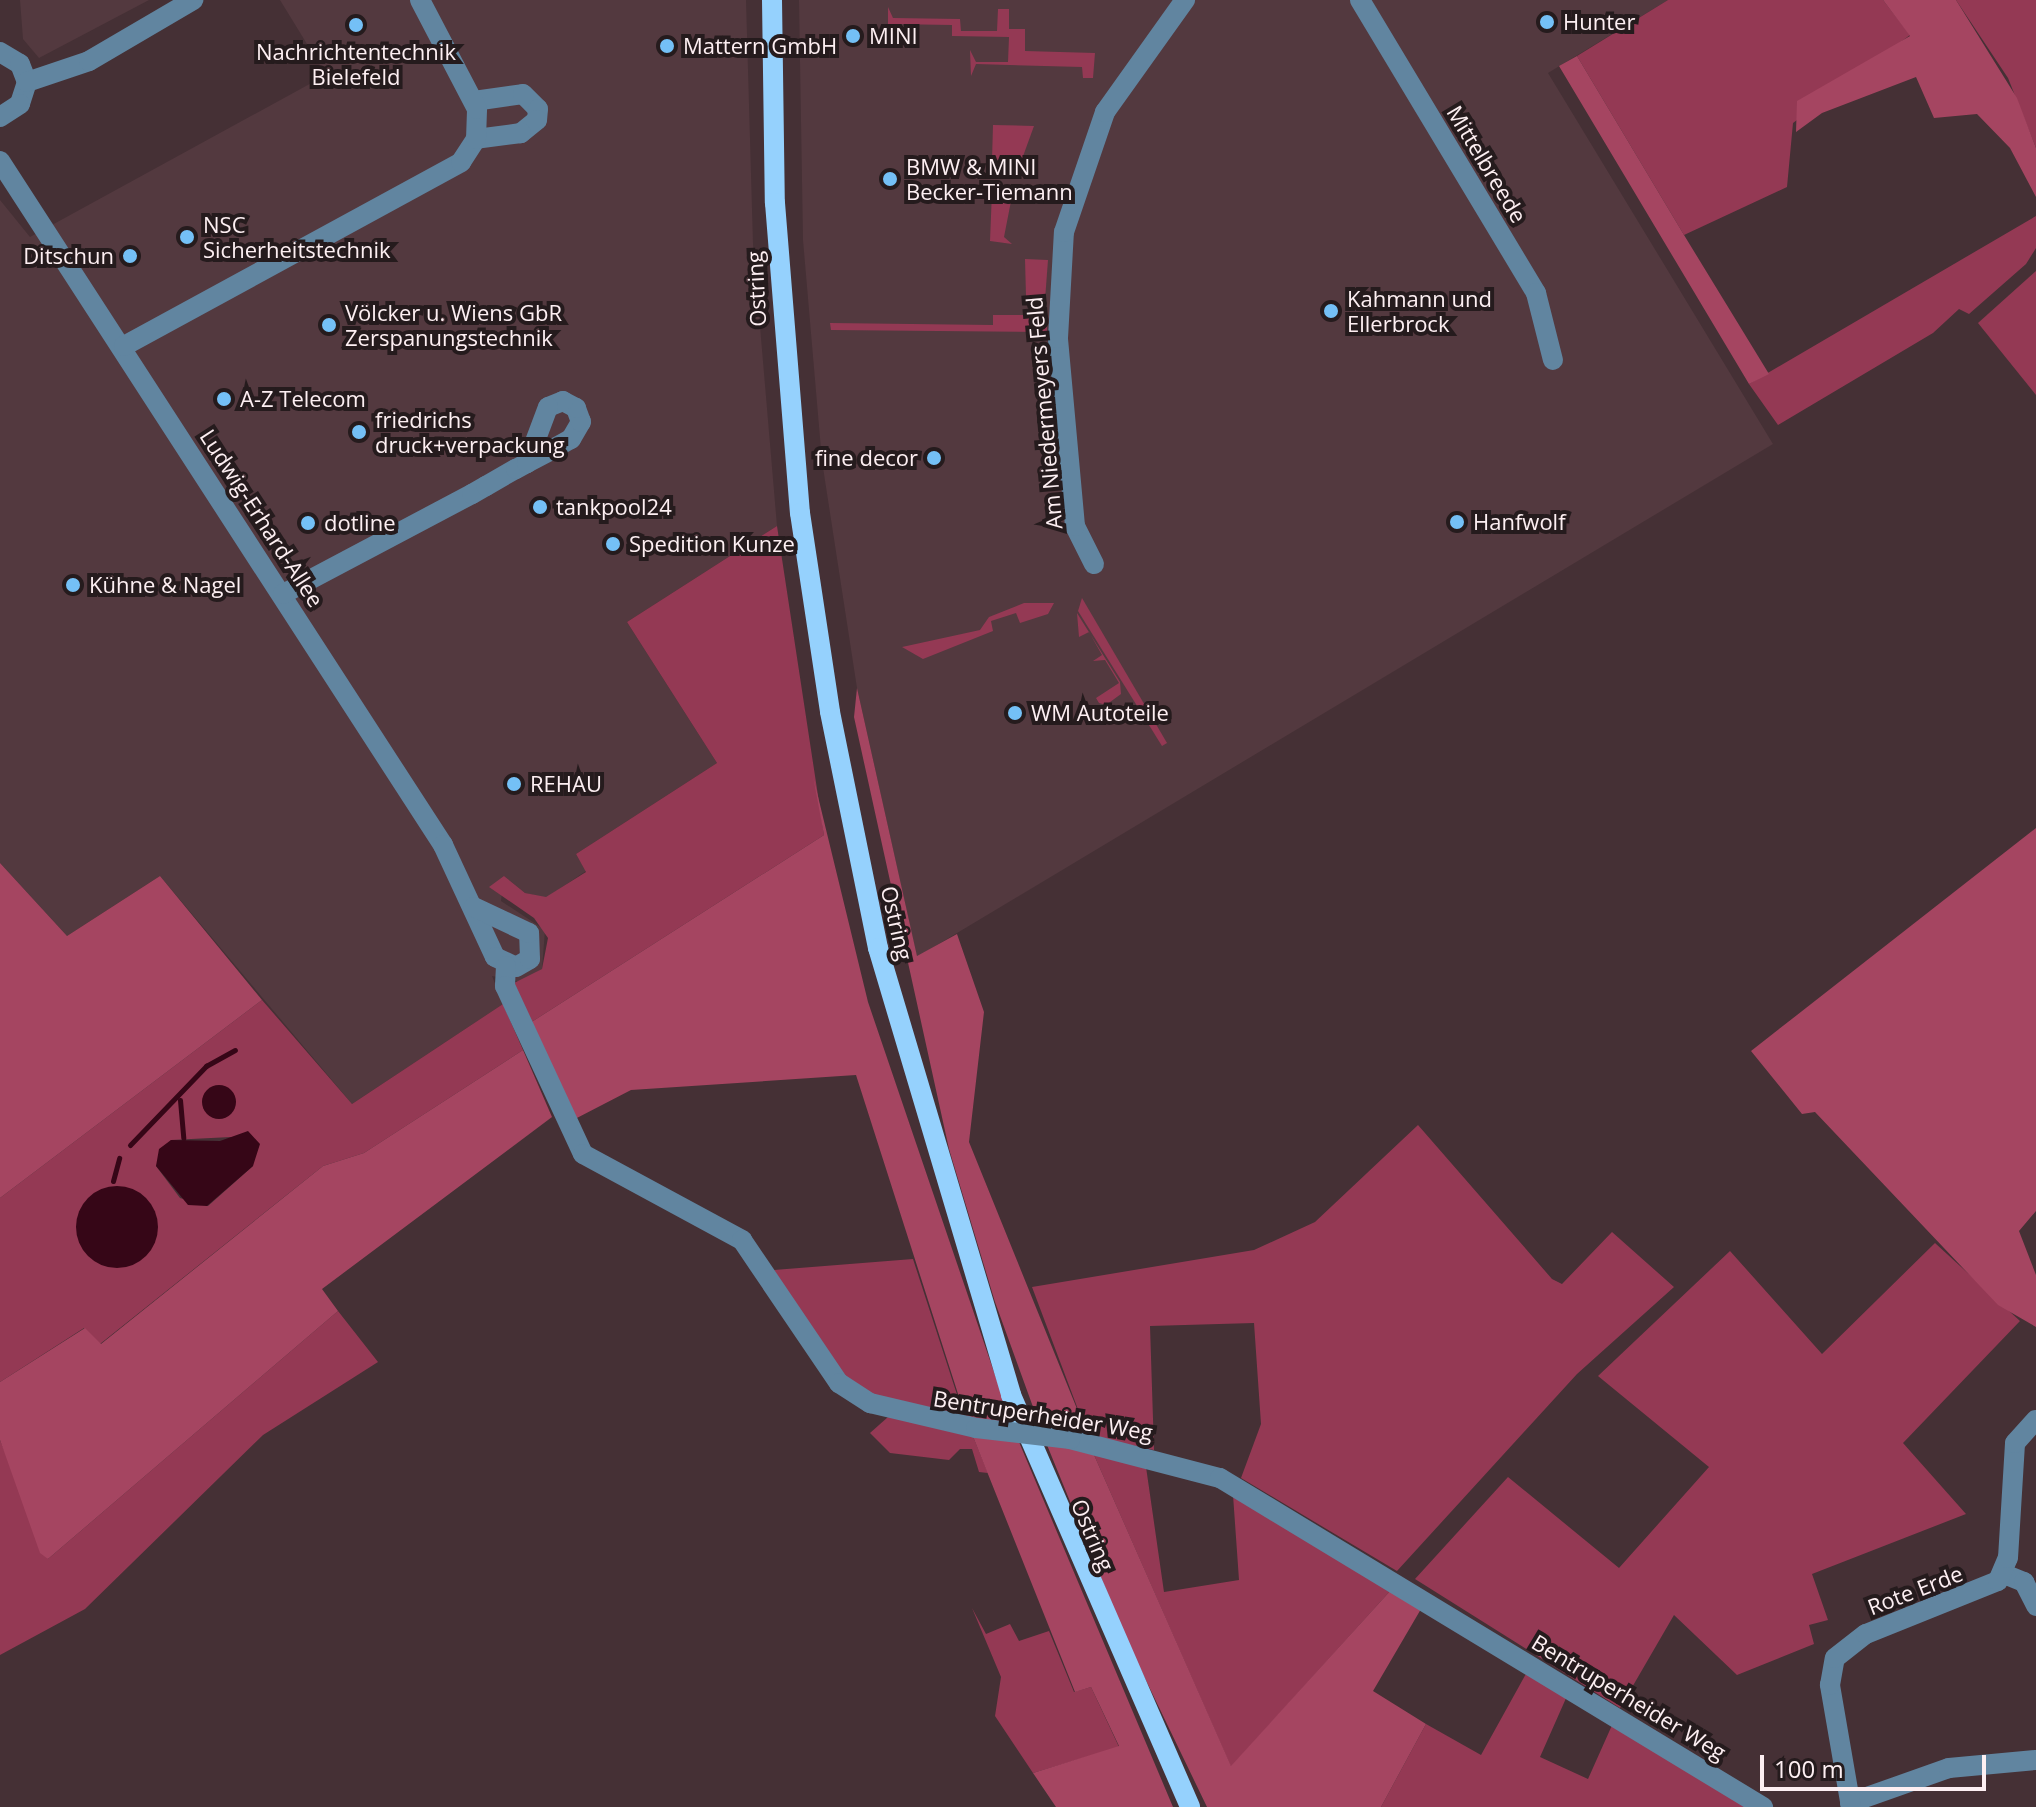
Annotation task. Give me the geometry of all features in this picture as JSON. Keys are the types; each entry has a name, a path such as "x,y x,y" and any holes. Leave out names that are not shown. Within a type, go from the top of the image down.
{"main road":[{"name":"Ostring","path":"772,0 775,203 795,468 830,712 878,948 1011,1395 1190,1807"}],"street":[{"path":"27,82 89,61 193,0"},
{"path":"420,0 474,101 476,139"},
{"name":"Am Niedermeyers Feld","path":"1094,564 1075,526 1058,338 1064,232 1105,112 1185,0"},
{"name":"Mittelbreede","path":"1360,0 1536,293 1553,360"},
{"path":"0,52 20,64 27,82 20,104 0,117"},
{"path":"124,346 439,178 476,139 521,133 537,120 538,109 523,94 474,101"},
{"name":"Ludwig-Erhard-Allee","path":"0,161 124,346 443,845 506,966"},
{"path":"283,594 527,463"},
{"path":"474,907 532,938 530,959 506,966"},
{"name":"Bentruperheider Weg","path":"506,966 505,986 583,1154 742,1240 839,1383 884,1408 976,1428 1070,1439 1220,1478 1763,1807"},
{"path":"2036,1420 2015,1443 2004,1574 2024,1582 2036,1606"},
{"name":"Rote Erde","path":"1851,1805 1830,1685 1835,1658 1866,1634 1988,1588 2004,1574"},
{"path":"1851,1805 1949,1768 2036,1760"}],"shaded area":[{"path":"20,0 149,0 39,58 23,39"},
{"path":"280,0 746,0 753,244 777,526 627,622 717,763 576,854 586,871 546,898 525,893 504,876 501,901 545,930 542,969 522,982 492,976 503,1004 352,1104 160,876 67,936 0,863 0,200 30,237 326,75"},
{"path":"799,0 1668,0 1548,73 1773,444 917,957 857,688 822,461 803,240"},
{"path":"1668,0 1883,0 1910,35 1793,123 1787,187 1684,235 1577,56"},
{"path":"1883,0 1956,0 2017,98 2036,148 2036,197 2010,148 1977,114 1934,118 1916,77 1822,113 1796,132 1797,101 1910,36"},
{"path":"1956,0 2036,0 2036,148 2008,78"},
{"path":"888,7 893,18 960,19 961,31 997,31 998,9 1009,9 1009,29 1025,29 1025,51 1095,53 1093,78 1083,78 1082,67 976,64 971,76 970,50 976,62 1008,62 1009,37 952,36 952,25 891,24 888,35"},
{"path":"1577,56 1769,374 1749,384 1559,66"},
{"path":"993,125 1034,126 1022,159 992,160"},
{"path":"992,191 1012,196 1004,237 1012,244 990,241"},
{"path":"2036,216 2036,248 2026,264 1969,314 1959,309 1933,333 1778,425 1749,384"},
{"path":"1025,259 1048,260 1045,300 1026,296"},
{"path":"2036,271 2036,395 1978,323"},
{"path":"993,315 1047,315 1047,332 831,330 830,323 993,325"},
{"path":"777,526 824,835 530,1023 514,983 542,969 548,938 534,918 489,887 504,876 525,893 546,897 586,872 576,854 717,763 627,622"},
{"path":"1082,598 1167,743 1162,746 1078,611"},
{"path":"1024,603 1054,603 1048,614 1020,623 1016,613 991,621 993,631 923,659 902,647 980,630 989,617"},
{"path":"1077,613 1089,632 1079,637"},
{"path":"1091,635 1120,682 1121,694 1106,705 1096,698 1119,683 1105,660 1093,661 1102,655"},
{"path":"857,688 917,956 957,934 984,1012 969,1142 1088,1436 1041,1429 995,1302 949,1149 854,717"},
{"path":"813,776 868,1002 1012,1425 967,1422 856,1075 631,1090 573,1120 530,1023 824,835"},
{"path":"2036,828 2036,1211 2019,1231 2036,1275 2036,1327 1998,1305 1815,1112 1802,1114 1751,1051"},
{"path":"0,863 67,936 160,876 262,1000 0,1198"},
{"path":"262,1000 352,1104 503,1004 523,1050 364,1153 323,1166 100,1344 84,1328 0,1382 0,1198","holes":["231,1137 253,1166 208,1206 180,1198 156,1166 171,1140"]},
{"path":"523,1050 552,1117 322,1289 338,1311 48,1559 40,1553 0,1440 0,1382 85,1328 101,1344 323,1166 364,1153"},
{"path":"219,1085 231,1090 236,1102 231,1114 219,1119 207,1114 202,1102 207,1090"},
{"path":"1418,1125 1552,1279 1562,1284 1612,1232 1674,1287 1577,1374 1397,1571 1241,1478 1261,1424 1254,1323 1150,1326 1154,1450 1088,1436 1032,1287 1254,1250 1315,1222"},
{"path":"248,1131 260,1144 253,1166 207,1206 188,1205 156,1166 159,1149 171,1140 220,1141"},
{"path":"117,1186 133,1189 146,1198 155,1211 158,1227 155,1243 146,1256 133,1265 117,1268 101,1265 88,1256 79,1243 76,1227 79,1211 88,1198 101,1189"},
{"path":"1935,1243 2020,1321 1903,1443 1966,1514 1812,1574 1828,1620 1809,1625 1814,1644 1737,1675 1674,1615 1620,1708 1415,1579 1508,1477 1619,1568 1709,1467 1598,1376 1730,1251 1822,1354"},
{"path":"913,1259 967,1422 881,1401 836,1370 774,1270"},
{"path":"338,1311 378,1362 263,1435 85,1609 0,1655 0,1440 48,1559"},
{"path":"888,1417 972,1434 988,1473 979,1472 972,1449 960,1449 949,1460 890,1453 870,1433"},
{"path":"972,1434 1019,1442 1173,1807 1056,1807 1033,1773 1119,1746 1091,1687 1075,1692"},
{"path":"1047,1445 1091,1448 1231,1766 1391,1590 1421,1609 1373,1691 1426,1724 1381,1807 1207,1807 1127,1641"},
{"path":"1091,1448 1145,1460 1164,1592 1239,1580 1233,1495 1391,1590 1231,1767"},
{"path":"972,1608 986,1634 1010,1624 1019,1641 1049,1631 1074,1692 1091,1687 1119,1747 1033,1773 995,1716 1001,1677"},
{"path":"1527,1672 1567,1696 1540,1757 1588,1779 1613,1723 1749,1807 1381,1807 1426,1724 1481,1755"}],"waterway":[{"path":"130,1145 206,1066 235,1050"},
{"path":"180,1100 183,1138"},
{"path":"113,1181 119,1158"}],"place":[{"name":"Hunter","path":"1547,22"},
{"name":"Nachrichtentechnik Bielefeld","path":"356,25"},
{"name":"MINI","path":"853,36"},
{"name":"Mattern GmbH","path":"667,46"},
{"name":"BMW & MINI Becker-Tiemann","path":"890,179"},
{"name":"NSC Sicherheitstechnik","path":"187,237"},
{"name":"Ditschun","path":"130,256"},
{"name":"Kahmann und Ellerbrock","path":"1331,311"},
{"name":"Völcker u. Wiens GbR Zerspanungstechnik","path":"329,325"},
{"name":"A-Z Telecom","path":"224,399"},
{"name":"friedrichs druck+verpackung","path":"359,432"},
{"name":"fine decor","path":"934,458"},
{"name":"tankpool24","path":"540,507"},
{"name":"Hanfwolf","path":"1457,522"},
{"name":"dotline","path":"308,523"},
{"name":"Spedition Kunze","path":"613,544"},
{"name":"Kühne & Nagel","path":"73,585"},
{"name":"WM Autoteile","path":"1015,713"},
{"name":"REHAU","path":"514,784"}]}
